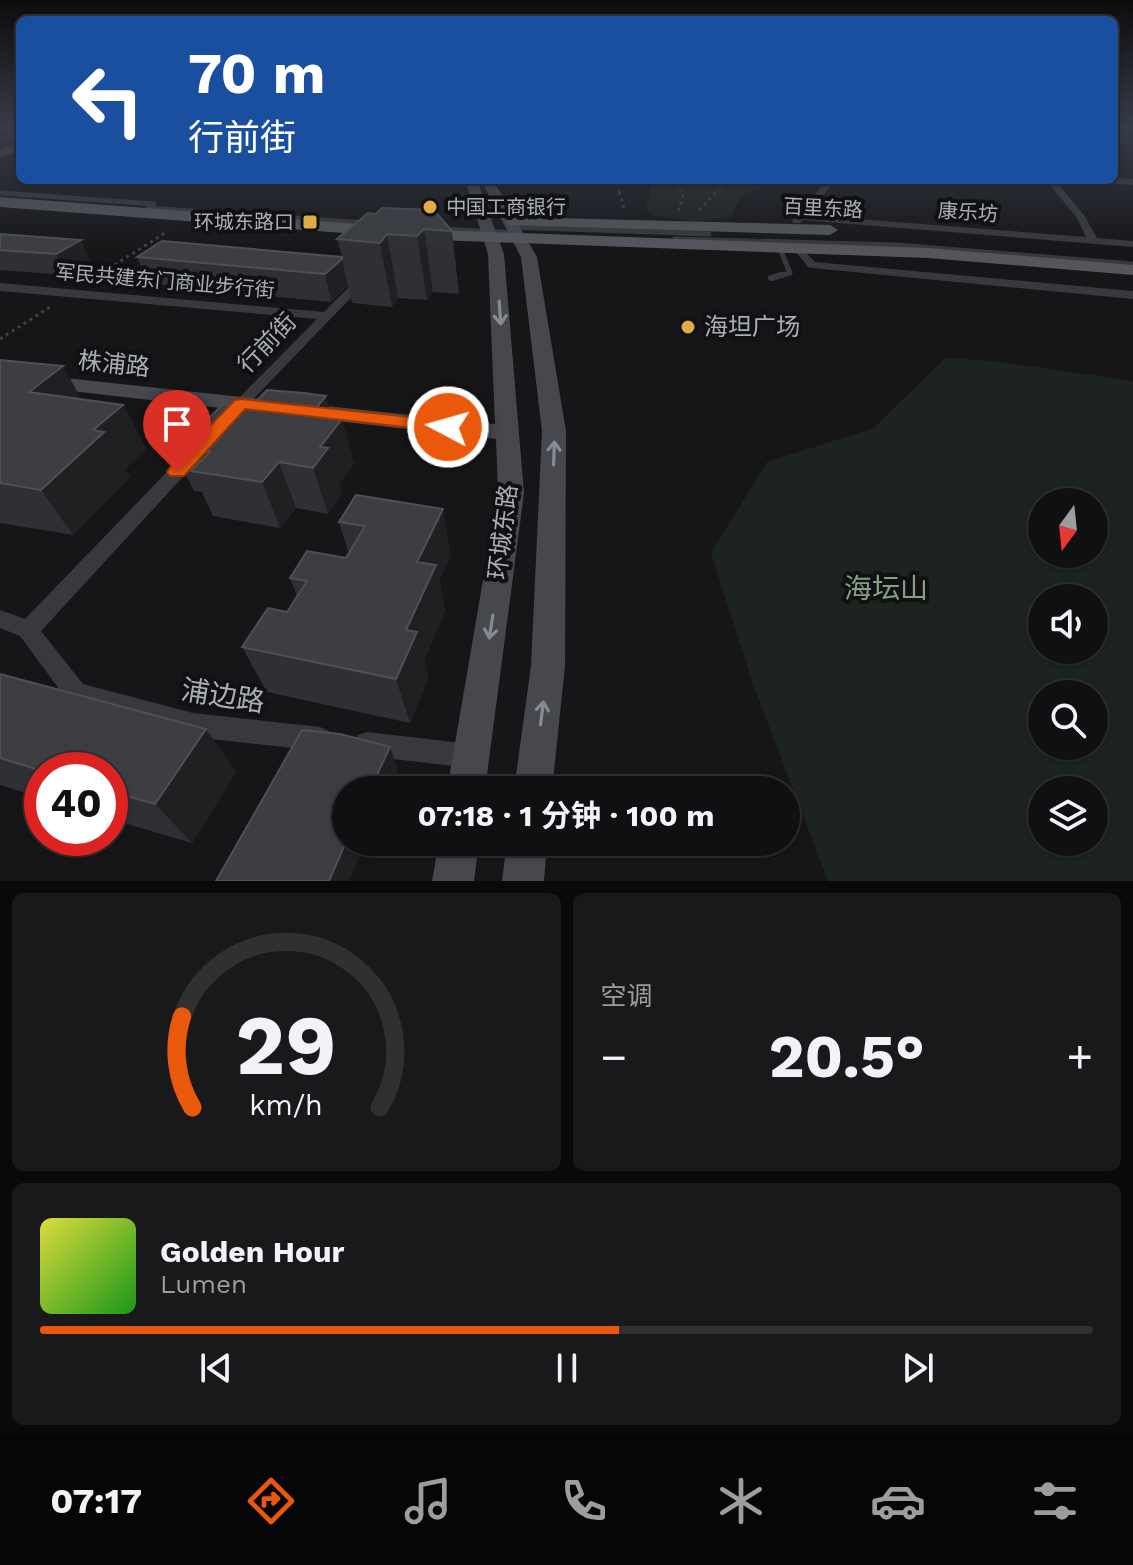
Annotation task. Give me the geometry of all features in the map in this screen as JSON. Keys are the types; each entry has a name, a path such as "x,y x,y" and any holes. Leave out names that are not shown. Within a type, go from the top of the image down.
{"main road":[{"name":"环城东路","path":"473,184 501,230"},
{"name":"环城东路","path":"468,776 511,493 496,254 501,230 488,184"},
{"path":"0,196 411,232 501,230"},
{"path":"0,196 501,230 529,257 554,431 548,666 535,776"},
{"name":"百里东路","path":"501,230 796,222 1133,262"},
{"name":"百里东路","path":"501,230 1072,262 1133,262"},
{"name":"株浦路","path":"0,377 508,433"},
{"path":"453,881 457,856"},
{"path":"523,881 526,856"}],"street":[{"path":"796,222 829,184"},
{"path":"1053,184 1081,217 1092,239"},
{"name":"康乐坊","path":"796,222 1133,244"},
{"name":"行前街","path":"28,630 214,432 411,232"},
{"path":"788,247 812,265 1133,295"},
{"name":"军民共建东门商业步行街","path":"0,287 327,316"},
{"path":"0,619 28,630"},
{"name":"浦边路","path":"28,630 76,693 193,725 471,756"}],"lane":[{"path":"0,196 382,220"},
{"path":"429,224 501,230 897,245 1133,262"},
{"path":"771,278 790,273 788,247"}],"path":[{"path":"610,212 624,206 616,184"},
{"path":"679,186 684,193 677,213 689,214 705,208 721,187 715,184"}],"green space":[{"path":"648,184 771,184 741,196 731,217 695,222 651,215 646,208 650,191"},
{"name":"海坛山","path":"945,358 994,361 1133,381 1133,881 828,881 800,807 800,776 788,776 753,684 711,553 767,462 874,428"}],"building":[{"path":"382,208 434,210 452,231 424,229 417,236 387,234 380,243 337,239 368,213 376,214"},
{"path":"0,234 81,240 56,254 0,250"},
{"path":"162,241 342,259 325,274 137,257"},
{"path":"0,360 63,366 29,392 123,405 93,430 104,432 41,490 0,483"},
{"path":"267,390 326,396 311,414 342,419 320,447 328,448 313,468 279,462 262,482 191,471 210,452 171,445 187,431 195,432 223,404 249,409"},
{"path":"356,495 443,509 417,562 436,565 406,630 417,632 396,679 242,647 268,608 287,612 307,581 290,578 307,551 346,558 365,526 339,522"},
{"path":"0,674 206,729 155,804 128,796 128,752 24,752 24,765 0,758"},
{"path":"302,730 340,734 390,747 377,776 332,776 332,856 340,856 329,881 216,881"}],"place":[{"name":"中国工商银行","path":"430,207"},
{"name":"环城东路口","path":"310,222"},
{"name":"海坦广场","path":"688,327"}],"route":[{"path":"177,472 241,404 448,427"}]}
